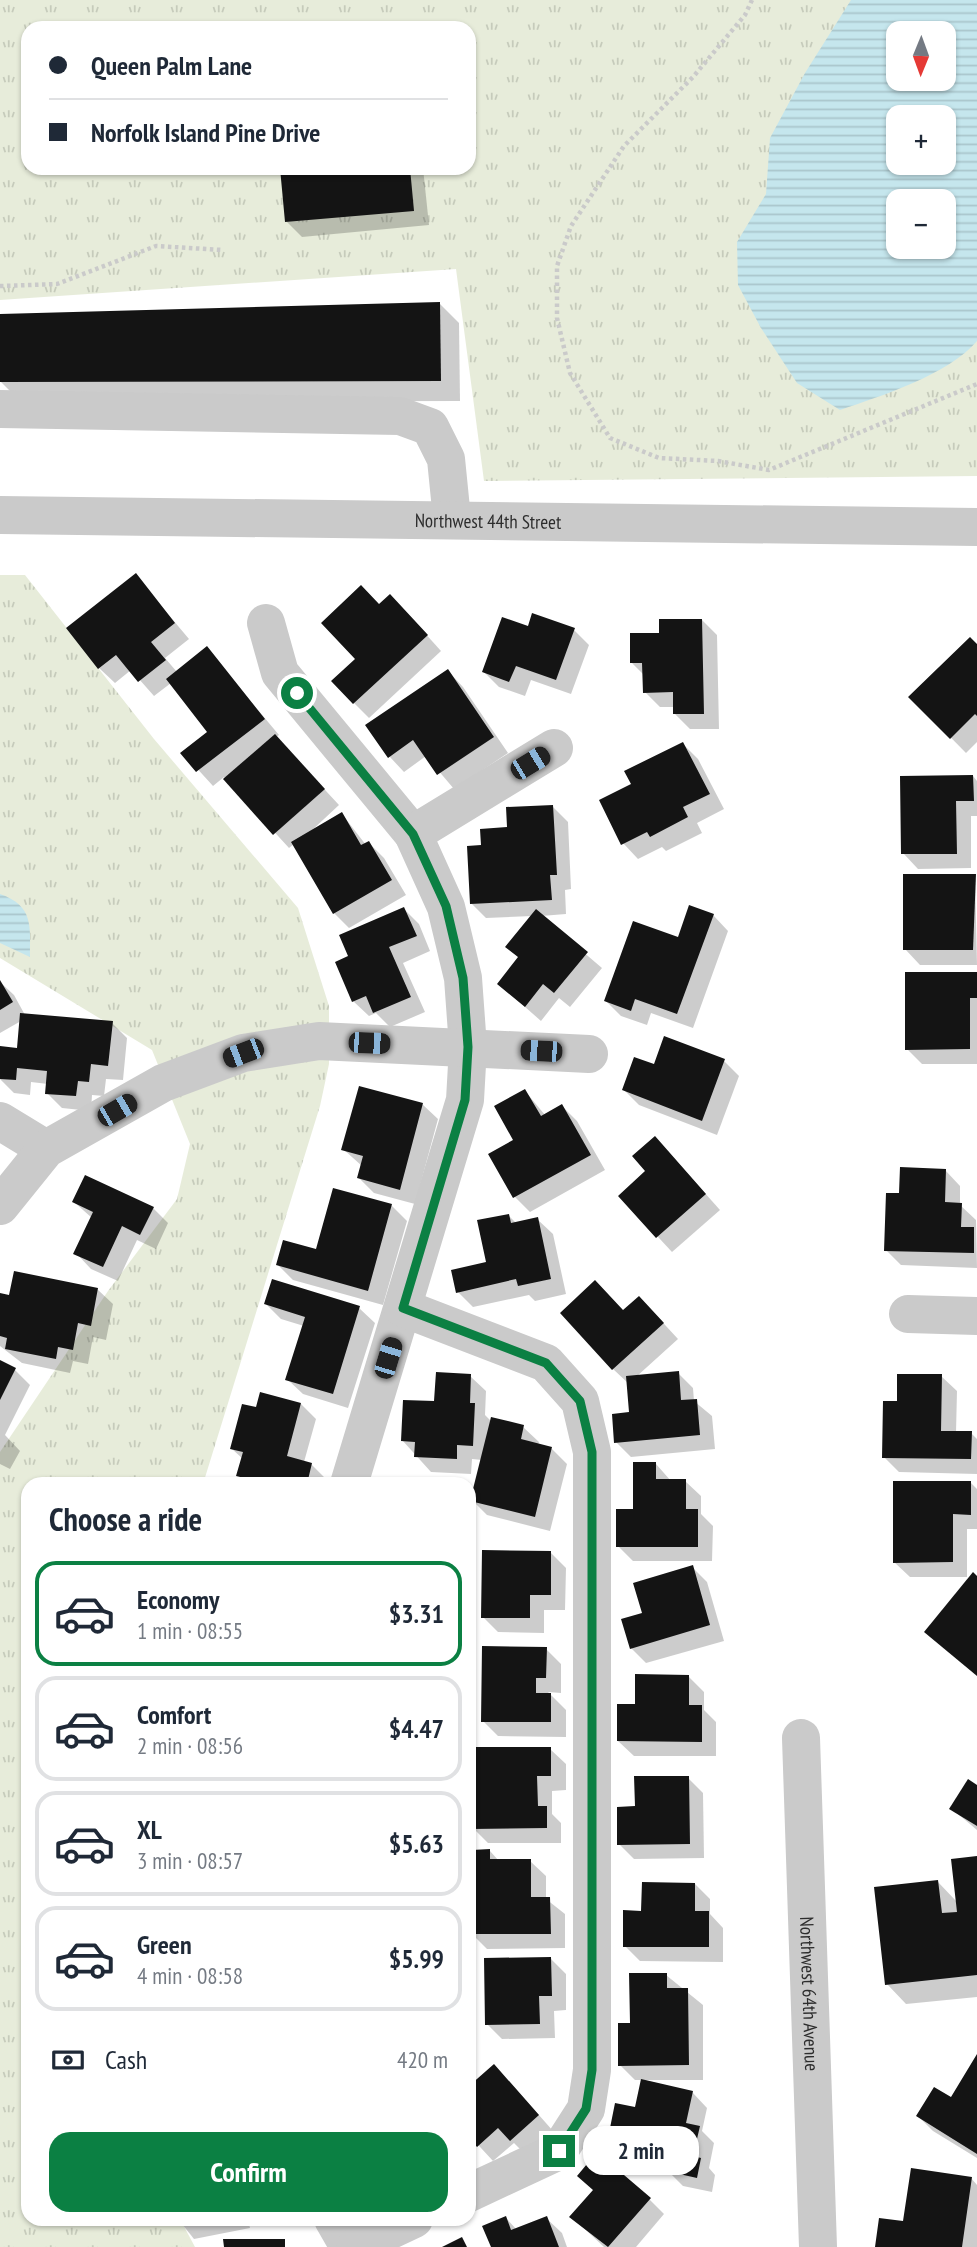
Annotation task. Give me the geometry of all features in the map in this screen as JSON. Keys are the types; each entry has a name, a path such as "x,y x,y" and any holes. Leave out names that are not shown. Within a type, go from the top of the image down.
{"street":[{"path":"0,409 400,416 430,427 446,459 452,519"},
{"name":"Northwest 44th Street","path":"0,514 977,527"},
{"path":"266,623 280,673 413,834 446,906 463,978 468,1047 465,1100 351,1477"},
{"path":"413,834 554,748"},
{"path":"0,1206 46,1149 163,1083 243,1053 319,1041 589,1054"},
{"path":"0,1121 46,1149"},
{"path":"403,1308 546,1363 580,1401 592,1452 592,2070 586,2109 559,2151 476,2190"},
{"path":"908,1314 977,1316"},
{"name":"Northwest 64th Avenue","path":"801,1738 818,2247"},
{"path":"337,2226 349,2247"},
{"path":"355,2247 399,2226"}],"path":[{"path":"752,0 745,15 693,77 624,146 571,226 557,266 557,318 570,373 610,438 659,458 718,461 769,470 977,384"},
{"path":"0,286 57,284 156,246 223,250"}],"green space":[{"path":"0,0 977,0 977,476 484,481 456,269 0,300"},
{"path":"0,575 25,575 154,739 298,908 329,1006 329,1064 320,1106 205,1477 21,1477 21,2226 184,2226 195,2247 0,2247 0,1452 108,1291 177,1199 190,1144 152,1050 0,958"}],"water":[{"path":"851,0 977,0 977,341 932,374 840,410 797,383 761,328 738,285 737,242 766,194 770,138 805,73"},
{"path":"0,894 19,905 28,918 30,957 0,943"}],"building":[{"path":"281,175 411,175 414,211 285,222"},
{"path":"440,302 441,381 0,382 0,314"},
{"path":"136,573 175,623 151,642 166,660 138,682 116,655 98,669 66,628"},
{"path":"361,585 379,604 390,594 428,635 353,704 331,681 355,659 321,623"},
{"path":"532,613 575,628 556,680 516,666 509,682 482,672 502,617 528,626"},
{"path":"659,619 702,619 704,714 673,714 673,692 643,693 642,663 630,663 630,633 659,633"},
{"path":"970,637 977,644 977,716 975,714 950,739 908,697"},
{"path":"207,646 265,719 196,772 180,753 207,732 166,679"},
{"path":"448,669 494,737 437,775 413,740 388,758 365,725"},
{"path":"275,734 325,789 273,835 223,779"},
{"path":"683,742 710,794 683,807 688,817 650,837 647,832 621,845 599,800 631,784 624,771"},
{"path":"973,775 974,801 956,801 957,854 901,854 900,776"},
{"path":"553,805 557,875 550,875 552,900 470,904 467,846 481,845 480,829 507,827 506,807"},
{"path":"342,812 361,845 369,841 392,880 333,914 291,842"},
{"path":"903,874 976,874 973,950 903,950"},
{"path":"689,905 714,914 677,1014 635,999 631,1011 604,1001 633,921 678,937"},
{"path":"404,907 417,936 389,947 411,997 373,1013 366,996 352,1002 335,962 348,956 339,935"},
{"path":"536,909 588,952 554,993 543,984 525,1007 497,984 518,957 505,947"},
{"path":"905,972 977,972 977,998 970,998 970,1049 905,1050"},
{"path":"0,980 13,1002 0,1010"},
{"path":"20,1013 113,1021 108,1066 91,1064 89,1082 78,1081 76,1096 45,1094 47,1071 17,1068 16,1080 0,1079 0,1046 17,1048"},
{"path":"664,1036 725,1059 702,1121 622,1090 634,1057 654,1064"},
{"path":"359,1086 423,1103 400,1190 357,1178 363,1156 341,1150"},
{"path":"525,1089 541,1116 562,1104 591,1155 513,1198 488,1154 513,1140 494,1106"},
{"path":"655,1136 706,1194 656,1238 618,1196 645,1171 632,1156"},
{"path":"900,1167 946,1169 945,1202 962,1203 961,1227 974,1227 974,1253 884,1251 886,1193 899,1193"},
{"path":"85,1175 154,1207 140,1235 122,1226 103,1267 73,1254 93,1212 72,1202"},
{"path":"333,1188 392,1204 368,1291 276,1265 283,1240 316,1249"},
{"path":"509,1214 511,1223 538,1217 551,1279 518,1286 516,1279 456,1293 451,1270 486,1262 477,1220"},
{"path":"14,1271 98,1288 91,1326 78,1323 73,1350 58,1347 56,1359 5,1349 7,1338 0,1336 0,1293 9,1295"},
{"path":"272,1279 360,1306 333,1394 285,1380 305,1317 264,1304"},
{"path":"595,1280 623,1310 639,1296 664,1323 612,1370 560,1313"},
{"path":"0,1360 16,1368 0,1400"},
{"path":"679,1371 681,1400 697,1399 700,1435 614,1443 612,1414 629,1412 626,1376"},
{"path":"436,1372 471,1374 470,1403 475,1403 473,1446 457,1445 457,1459 414,1457 415,1442 401,1441 403,1400 434,1401"},
{"path":"897,1374 942,1374 941,1431 972,1431 971,1459 882,1458 883,1401 897,1401"},
{"path":"260,1392 301,1403 287,1456 312,1463 309,1477 236,1476 243,1452 230,1449 242,1404 256,1407"},
{"path":"491,1417 524,1425 521,1439 552,1447 535,1517 476,1502 476,1477"},
{"path":"633,1462 656,1462 656,1479 686,1479 686,1509 698,1509 698,1547 616,1547 616,1509 633,1509"},
{"path":"893,1481 971,1481 971,1515 953,1514 953,1562 893,1563"},
{"path":"482,1550 551,1551 551,1595 530,1595 530,1618 481,1618"},
{"path":"693,1565 710,1625 630,1649 621,1619 642,1613 633,1583"},
{"path":"973,1572 977,1576 977,1676 924,1632"},
{"path":"482,1646 547,1647 546,1678 536,1678 536,1693 551,1693 551,1722 481,1722"},
{"path":"635,1674 689,1675 689,1705 702,1705 702,1742 617,1741 617,1704 635,1704"},
{"path":"476,1747 551,1747 551,1776 537,1776 538,1806 547,1806 547,1828 476,1829"},
{"path":"634,1776 689,1776 690,1844 617,1845 617,1807 635,1806"},
{"path":"968,1779 977,1785 977,1826 949,1809"},
{"path":"490,1849 490,1859 531,1859 531,1897 550,1897 551,1934 476,1934 476,1850"},
{"path":"977,1856 977,1975 885,1985 874,1887 938,1880 942,1913 957,1912 951,1859"},
{"path":"642,1882 695,1883 695,1911 709,1911 709,1947 623,1947 623,1910 641,1911"},
{"path":"551,1957 552,1996 539,1996 540,2024 485,2025 484,1958"},
{"path":"629,1973 667,1973 667,1988 688,1988 689,2065 618,2066 618,2023 630,2023"},
{"path":"977,2054 977,2154 916,2116 934,2087 951,2097"},
{"path":"494,2064 539,2115 510,2141 498,2128 477,2147 476,2080"},
{"path":"641,2079 693,2091 686,2123 700,2126 693,2156 701,2158 697,2178 666,2171 670,2157 607,2143 615,2103 635,2107"},
{"path":"597,2152 651,2198 608,2247 569,2217 593,2190 577,2176"},
{"path":"911,2168 972,2177 962,2247 875,2247 879,2218 903,2221"},
{"path":"506,2216 511,2230 547,2216 559,2247 491,2247 482,2226"},
{"path":"462,2237 467,2247 442,2247"},
{"path":"223,2239 285,2239 285,2247 224,2247"}],"route":[{"path":"297,693 413,834 446,906 463,978 468,1047 465,1100 403,1308 546,1363 580,1401 592,1452 592,2070 586,2109 559,2151"}]}
